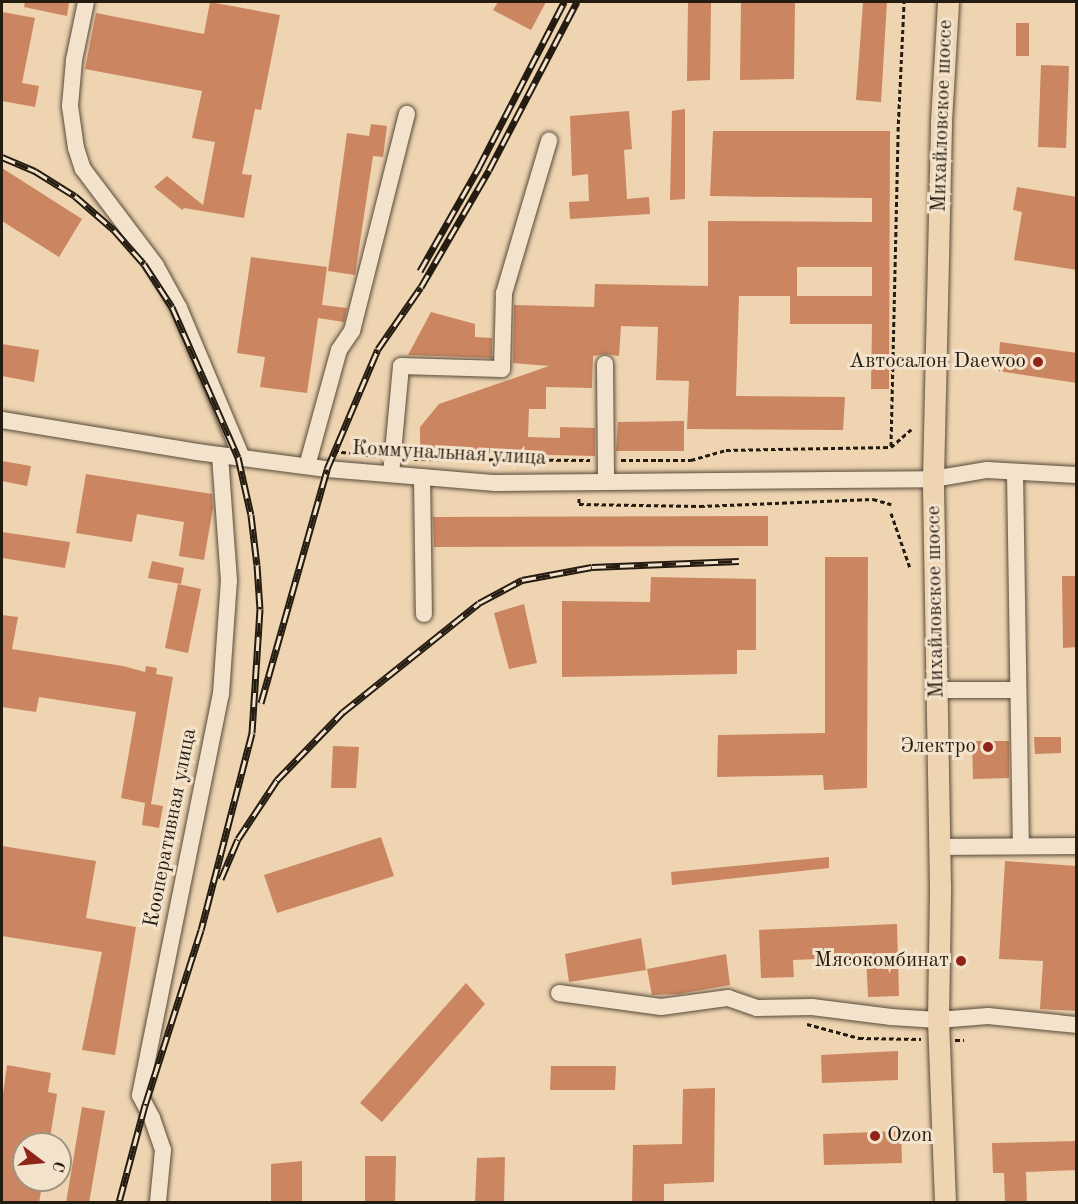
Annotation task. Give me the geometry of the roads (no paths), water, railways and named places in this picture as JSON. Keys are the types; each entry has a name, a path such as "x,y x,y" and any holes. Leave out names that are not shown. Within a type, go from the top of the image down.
{"main road":[{"name":"Михайловское шоссе","path":"945,1203 938,1030 940,846 933,479 941,122 948,2"}],"street":[{"path":"86,2 74,60 70,106 76,148 83,169 156,266 179,308 242,458"},
{"path":"307,466 339,350 352,331 407,114"},
{"path":"391,474 401,366 502,369 504,293 549,141"},
{"path":"605,364 606,482"},
{"name":"Коммунальная улица","path":"2,420 242,458 495,483 933,479 987,470 1077,475"},
{"name":"Кооперативная улица","path":"158,1203 163,1150 152,1118 140,1095 221,694 229,581 220,455"},
{"path":"1015,472 1021,844"},
{"path":"422,477 424,614"},
{"path":"937,690 1018,690"},
{"path":"940,846 1021,844 1077,846"},
{"path":"559,993 661,1007 728,998 754,1014 812,1007 891,1017 938,1030 988,1016 1077,1025"}],"railway":[{"path":"420,271 479,167 564,2"},
{"path":"261,703 327,469 378,349 421,287 489,170 577,2"},
{"path":"2,157 35,171 75,196 114,230 144,264 172,307 238,457 251,515 257,565 260,609 252,733 201,930 145,1105 119,1202"},
{"path":"221,879 238,839 277,780 343,712 479,603 522,580 592,567 739,561"}],"place":[{"name":"Автосалон Daewoo","path":"1038,362"},
{"name":"Электро","path":"988,747"},
{"name":"Мясокомбинат","path":"961,961"},
{"name":"Ozon","path":"875,1136"}]}
